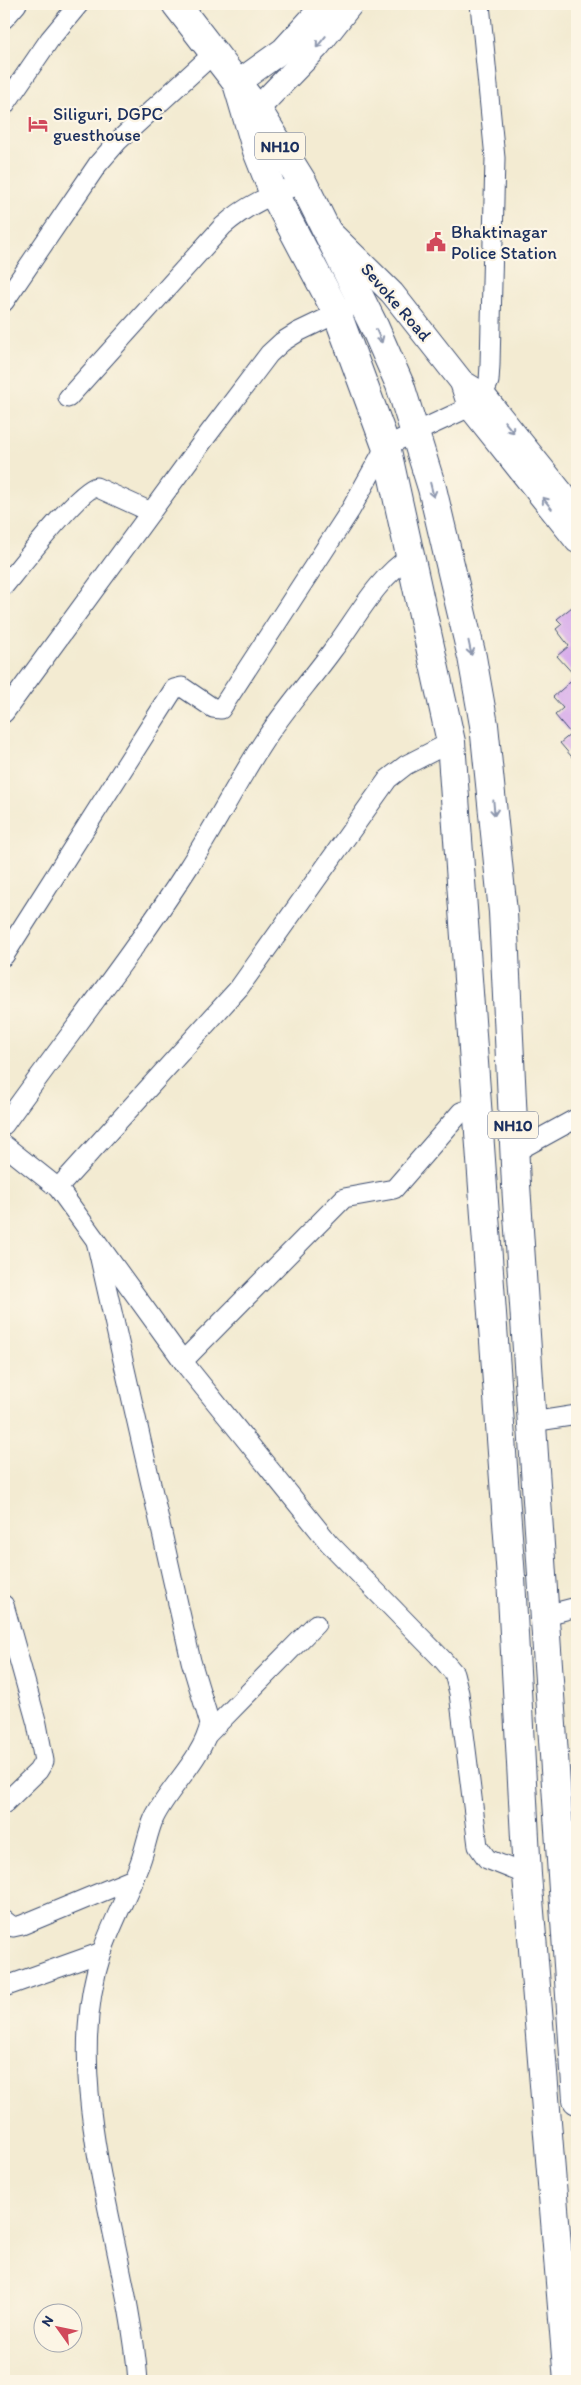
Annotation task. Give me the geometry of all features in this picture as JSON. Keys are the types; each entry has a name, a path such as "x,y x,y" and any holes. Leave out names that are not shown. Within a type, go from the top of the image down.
{"highway":[{"name":"NH10","path":"176,4 257,109 303,183 362,301 400,385 432,488 442,535 460,598 484,725 503,912 515,1152 577,2100"},
{"path":"237,83 257,151 274,194 337,313 386,446 451,742 511,1568 527,1875 568,2381"}],"main road":[{"path":"237,83 283,50 325,4"},
{"path":"257,109 317,47 351,4"},
{"name":"Sevoke Road","path":"326,228 392,293 462,382 577,541"},
{"name":"Sevoke Road","path":"476,401 577,512"}],"street":[{"path":"4,19 17,4"},
{"path":"4,106 50,38 79,4"},
{"path":"4,956 174,689 182,687 216,709 225,705 351,509 386,446 476,401 489,381 495,158 480,4"},
{"path":"4,302 79,190 108,152 214,53"},
{"path":"68,398 224,226 241,210 303,183"},
{"path":"4,713 269,354 282,342 298,332 362,301"},
{"path":"4,586 73,505 91,488 96,487 151,512"},
{"path":"4,1125 82,1020 188,867 244,773 288,706 332,652 383,579 397,565 411,556"},
{"path":"58,1188 239,988 388,779 406,764 451,742"},
{"path":"183,1361 344,1198 394,1188 461,1112 478,1106"},
{"path":"515,1152 577,1118"},
{"path":"4,1145 58,1188 183,1361 329,1543 454,1673 459,1693 478,1846 487,1859 527,1875"},
{"path":"96,1241 187,1643 210,1724 208,1734 200,1750 154,1818 133,1879 102,1952 88,2015 87,2063 93,2117 108,2217 131,2326 138,2381"},
{"path":"532,1422 577,1414"},
{"path":"4,1605 38,1724 44,1761 38,1772 4,1804"},
{"path":"546,1616 577,1607"},
{"path":"208,1734 316,1624"},
{"path":"4,1920 13,1927 22,1925 133,1879"},
{"path":"4,1987 102,1952"}],"building":[{"path":"577,603 577,763 560,743 571,734 555,715 563,708 553,697 576,677 557,656 569,646 556,629 562,624 557,619"}],"place":[{"name":"Siliguri, DGPC guesthouse","path":"38,124"},
{"name":"Bhaktinagar Police Station","path":"436,242"}]}
